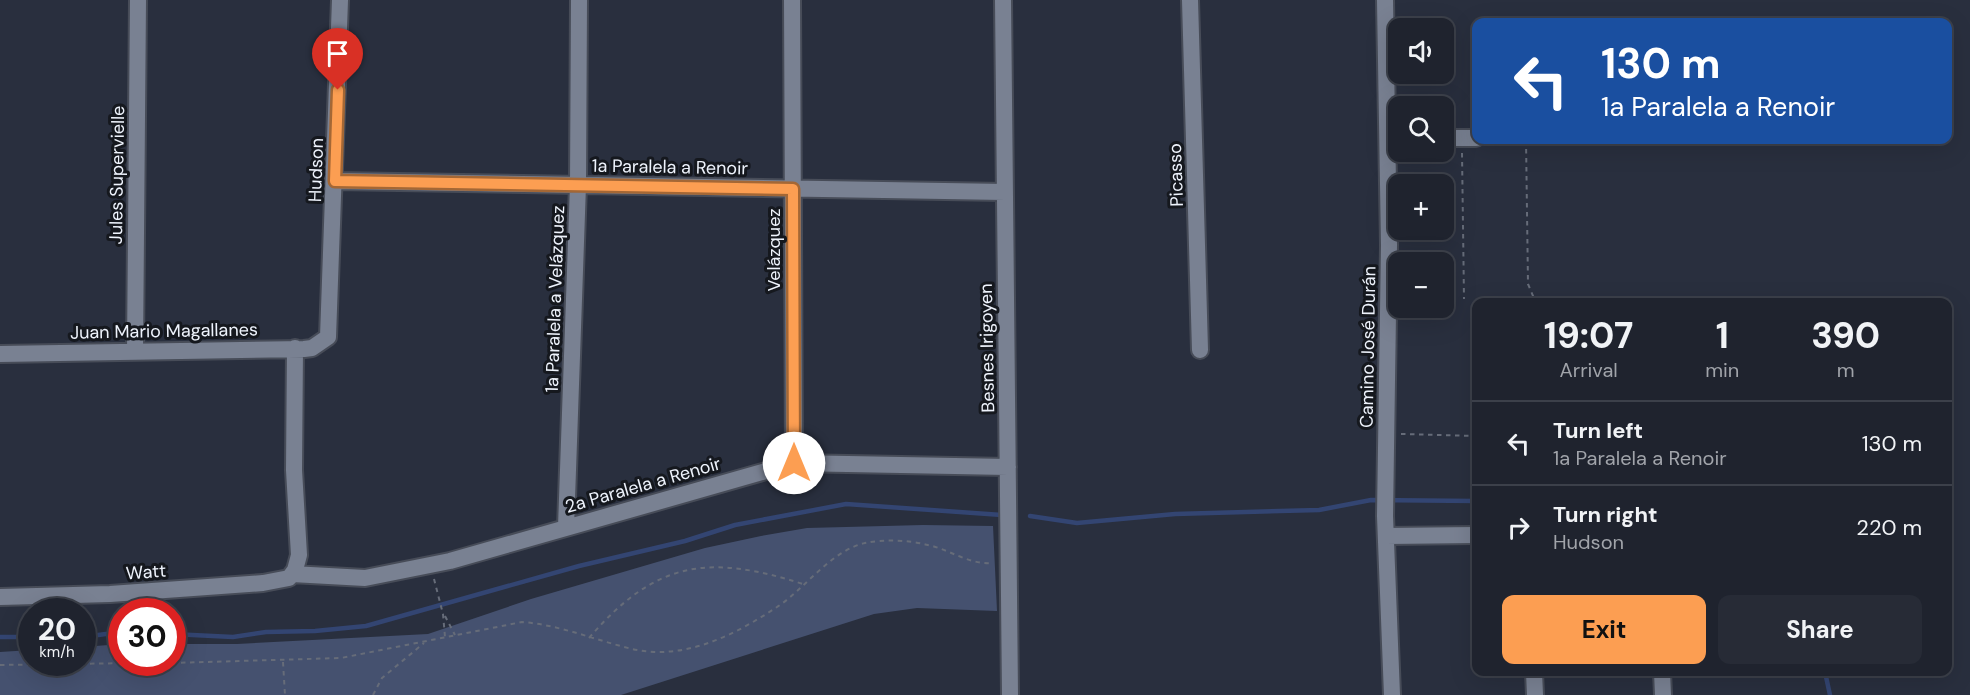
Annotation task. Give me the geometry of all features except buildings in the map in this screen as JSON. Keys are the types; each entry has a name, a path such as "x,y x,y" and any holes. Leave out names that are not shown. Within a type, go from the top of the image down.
{"street":[{"name":"Jules Supervielle","path":"135,351 138,0"},
{"name":"Hudson","path":"326,339 331,318 340,0"},
{"name":"1a Paralela a Velázquez","path":"566,527 578,185 579,0"},
{"name":"Velázquez","path":"792,0 794,463"},
{"name":"Besnes Irigoyen","path":"1003,0 1010,695"},
{"name":"Picasso","path":"1191,0 1200,350"},
{"name":"Camino José Durán","path":"1386,0 1391,96"},
{"name":"Camino José Durán","path":"1392,162 1385,516 1392,695"},
{"name":"1a Paralela a Renoir","path":"335,181 1005,192"},
{"name":"Juan Mario Magallanes","path":"0,354 312,348 326,339"},
{"path":"292,574 299,555 294,470 295,348"},
{"name":"2a Paralela a Renoir","path":"292,574 365,578 450,561 794,463 1008,467"},
{"path":"1386,536 1472,536"},
{"name":"Watt","path":"0,597 110,594 263,583 284,580 292,574"},
{"path":"1534,676 1535,695"},
{"path":"1662,676 1663,695"}],"path":[{"path":"1464,299 1469,138"},
{"path":"1526,144 1528,284 1534,298"},
{"path":"1386,434 1472,436"},
{"path":"186,663 341,658 522,622 548,624 636,650 685,650 730,636 785,602 831,561 863,543 891,541 929,545 982,564 1009,562"},
{"path":"590,638 605,619 636,592 661,577 691,569 729,565 769,573 803,584"},
{"path":"436,588 443,614 445,638"},
{"path":"443,614 456,635"},
{"path":"373,695 382,678 426,641"},
{"path":"283,661 285,695"},
{"path":"0,665 108,663"}],"shaded area":[{"path":"993,526 997,611 917,608 874,614 621,695 0,695 0,652 18,651 18,676 96,676 96,646 108,645 108,676 186,676 186,644 237,644 428,634 531,599 705,548 807,528"}],"waterway":[{"path":"1030,516 1077,523 1175,514 1319,510 1371,500 1472,501"},
{"path":"186,635 233,637 266,632 315,631 366,626 579,566 685,541 735,525 846,504 1002,515"},
{"path":"96,635 108,634"},
{"path":"0,637 18,637"},
{"path":"1826,676 1830,695"}],"route":[{"path":"338,90 335,181 793,189 794,463"}]}
